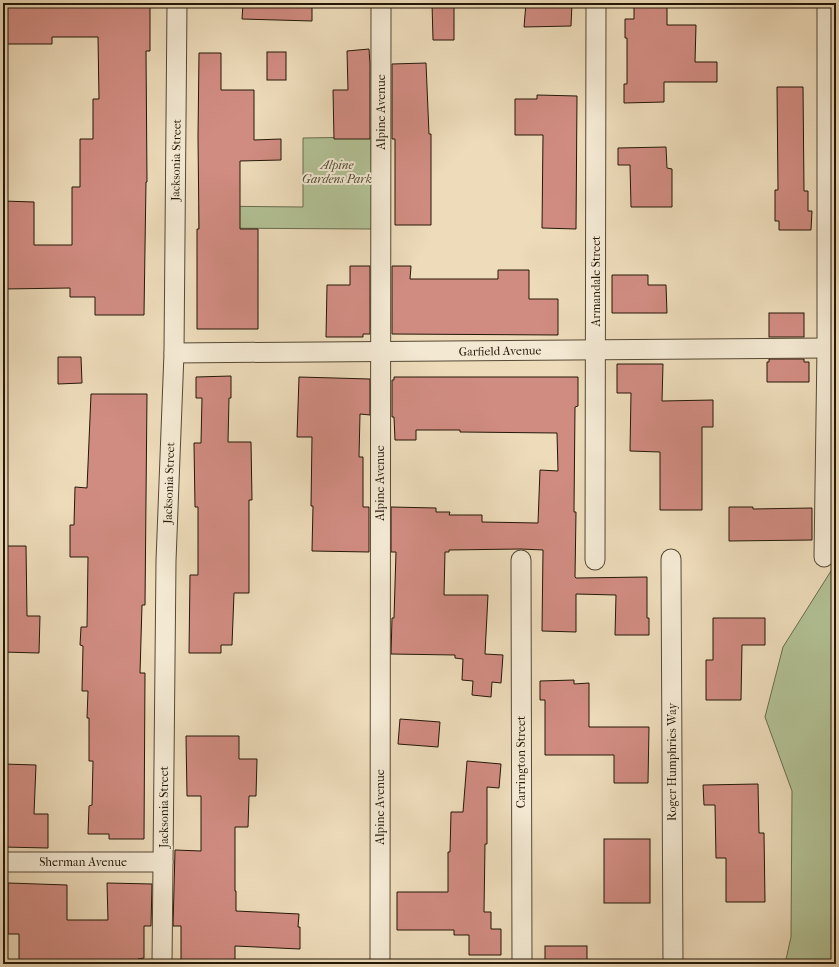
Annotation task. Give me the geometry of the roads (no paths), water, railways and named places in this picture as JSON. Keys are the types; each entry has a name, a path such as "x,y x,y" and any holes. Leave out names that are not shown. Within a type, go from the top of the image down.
{"street":[{"name":"Jacksonia Street","path":"162,964 166,561 174,353 177,3"},
{"name":"Alpine Avenue","path":"380,964 381,3"},
{"name":"Armandale Street","path":"595,560 596,3"},
{"path":"824,557 827,348 827,3"},
{"name":"Garfield Avenue","path":"174,353 827,348"},
{"name":"Carrington Street","path":"521,560 522,964"},
{"name":"Roger Humphries Way","path":"671,560 673,964"},
{"name":"Sherman Avenue","path":"3,862 163,862"}],"park label":[{"name":"Alpine Gardens Park","path":"337,172"}]}
